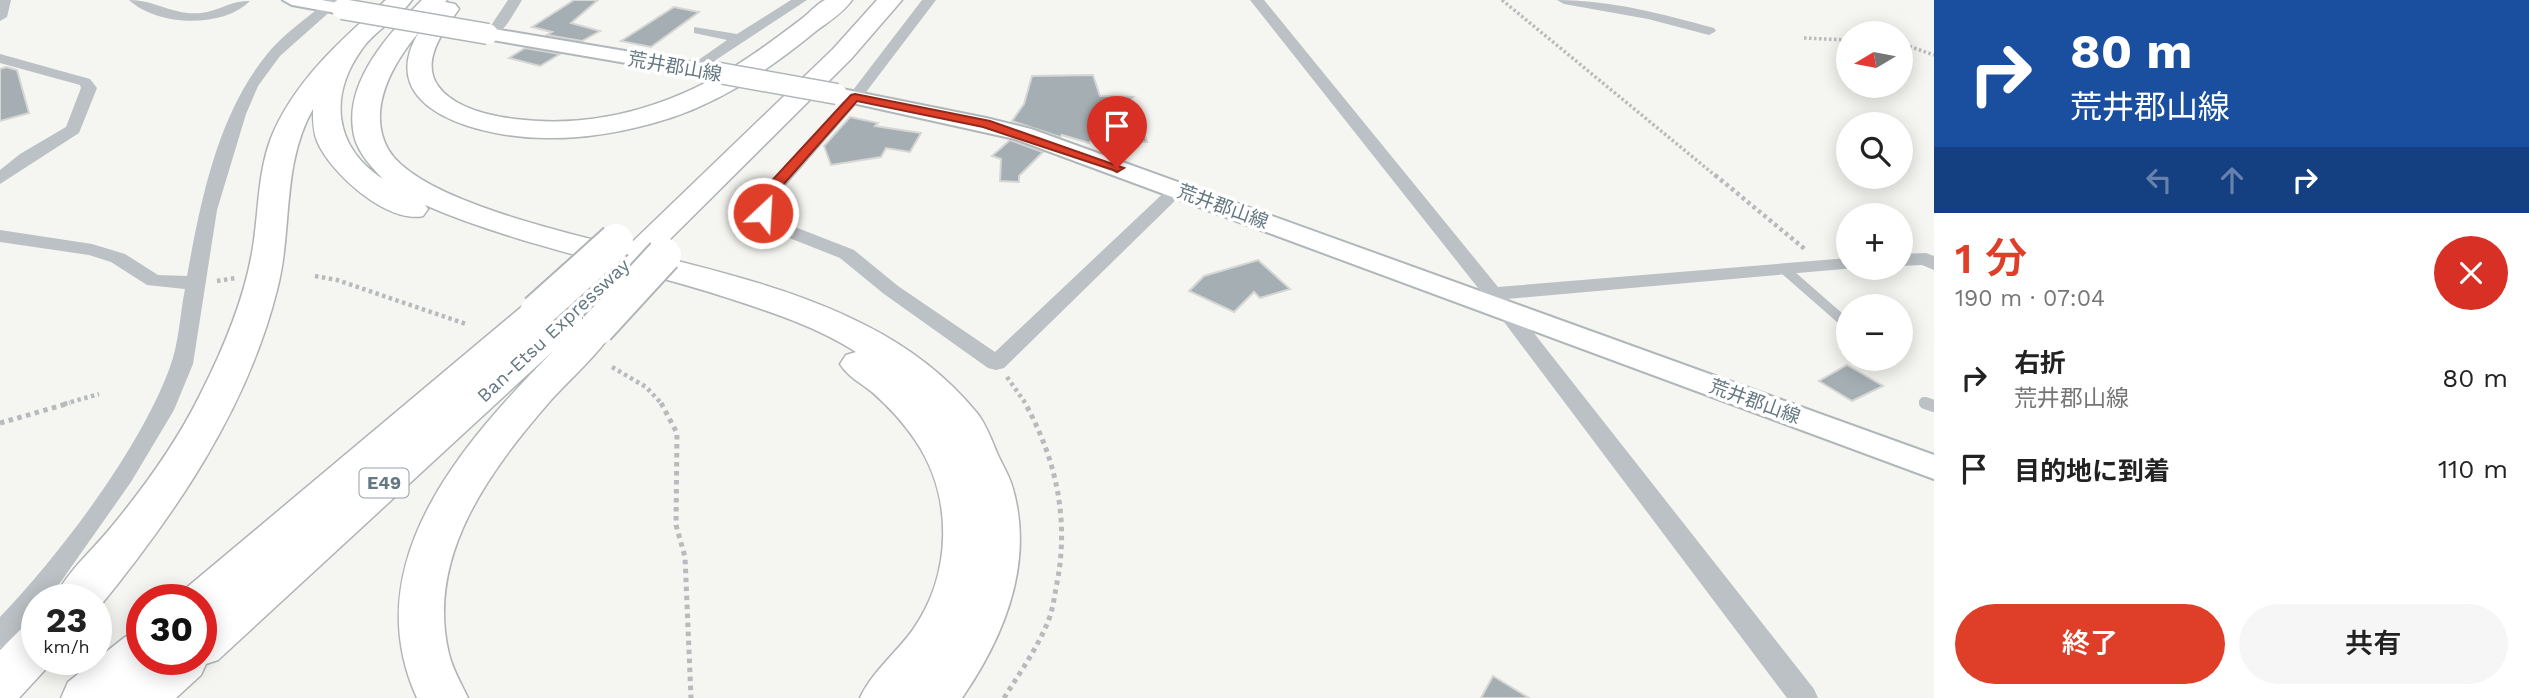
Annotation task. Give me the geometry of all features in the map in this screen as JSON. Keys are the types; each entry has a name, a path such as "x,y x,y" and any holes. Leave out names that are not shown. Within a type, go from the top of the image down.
{"highway":[{"path":"249,325 258,275 253,189 264,135 285,96 306,70 380,0"},
{"path":"90,584 152,505 187,454 226,382 249,325 265,267 278,164 288,131 312,87 352,44 400,0"},
{"path":"435,0 397,42 380,71 368,102 366,132 380,160 403,180 438,199 510,226 720,283 804,310 837,324 902,365 929,386 954,412 975,443 989,475 998,511 1000,547 995,584 981,623 960,663 933,698"},
{"path":"453,0 420,34 403,59 386,103 387,132 392,146 413,173 453,200 510,226"},
{"path":"453,0 433,30 420,60 419,71 430,93 442,103 475,120 518,129 544,130 594,127 645,117 712,92 758,66 840,0"},
{"name":"Ban-Etsu Expressway","path":"217,631 567,320 641,248 737,128 864,0"},
{"path":"443,698 425,657 420,622 423,583 433,543 470,472 514,417 567,320 641,248 778,135 842,54 890,0"},
{"path":"352,44 330,85 326,98 326,124 346,165 376,190 440,222 503,244 730,306 811,337 863,366 887,384 929,427 957,478 964,510 966,546 960,582 947,614 929,646 885,698"},
{"name":"Ban-Etsu Expressway","path":"217,591 567,320"},
{"path":"0,684 21,662"},
{"path":"86,698 126,665"},
{"path":"140,698 167,675"}],"main road":[{"path":"292,0 335,5"},
{"name":"荒井郡山線","path":"335,5 846,95 1023,134 1498,302 1934,467"}],"street":[{"path":"0,17 4,0"},
{"path":"136,0 178,18 215,15 243,1"},
{"path":"488,34 497,27 516,0"},
{"path":"701,70 741,39 800,0"},
{"path":"929,0 846,95 761,203 763,213 770,223 847,254 891,290 996,363 1178,189"},
{"path":"1257,0 1498,302 1804,698"},
{"path":"1564,0 1681,22 1709,31"},
{"path":"0,635 33,600 76,544 123,476 163,410 182,364 208,210 251,85 286,41 335,5"},
{"path":"699,30 741,39"},
{"path":"0,58 85,82 89,88 73,130 26,158 0,179"},
{"path":"0,236 92,250 118,258 154,281 197,284"},
{"path":"1913,260 1926,259 1934,264"},
{"path":"1498,302 1836,265"}],"lane":[{"path":"1784,270 1836,315"}],"path":[{"path":"1502,0 1825,266"},
{"path":"1804,37 1836,39"},
{"path":"1913,48 1934,55"},
{"path":"315,276 337,280 466,324"},
{"path":"996,363 1023,397 1044,436 1058,479 1064,526 1060,575 1046,627 1004,698"},
{"path":"612,367 646,387 665,407 677,433 676,525 685,557 691,698"},
{"path":"0,423 99,394"}],"building":[{"path":"574,0 598,0 571,23 600,31 582,41 547,35 552,32 532,27"},
{"path":"674,7 699,12 651,47 621,41"},
{"path":"525,48 560,54 540,66 509,58"},
{"path":"6,67 17,70 29,113 0,121 0,69"},
{"path":"1093,75 1100,96 1133,97 1128,102 1130,112 1139,112 1147,142 1117,142 1112,119 1089,143 1062,135 1060,137 1012,121 1024,104 1032,76"},
{"path":"850,117 878,123 875,126 921,133 910,152 886,148 881,157 831,165 824,146"},
{"path":"1010,140 1043,152 1019,176 1019,182 1000,181 1001,159 992,156"},
{"path":"1258,260 1290,289 1260,298 1254,292 1234,312 1189,291 1204,276"},
{"path":"1836,371 1857,371 1883,386 1852,401 1819,381"},
{"path":"1493,676 1529,698 1481,698"}],"route":[{"path":"763,213 761,203 769,192 855,97 1023,134 1117,168"}]}
